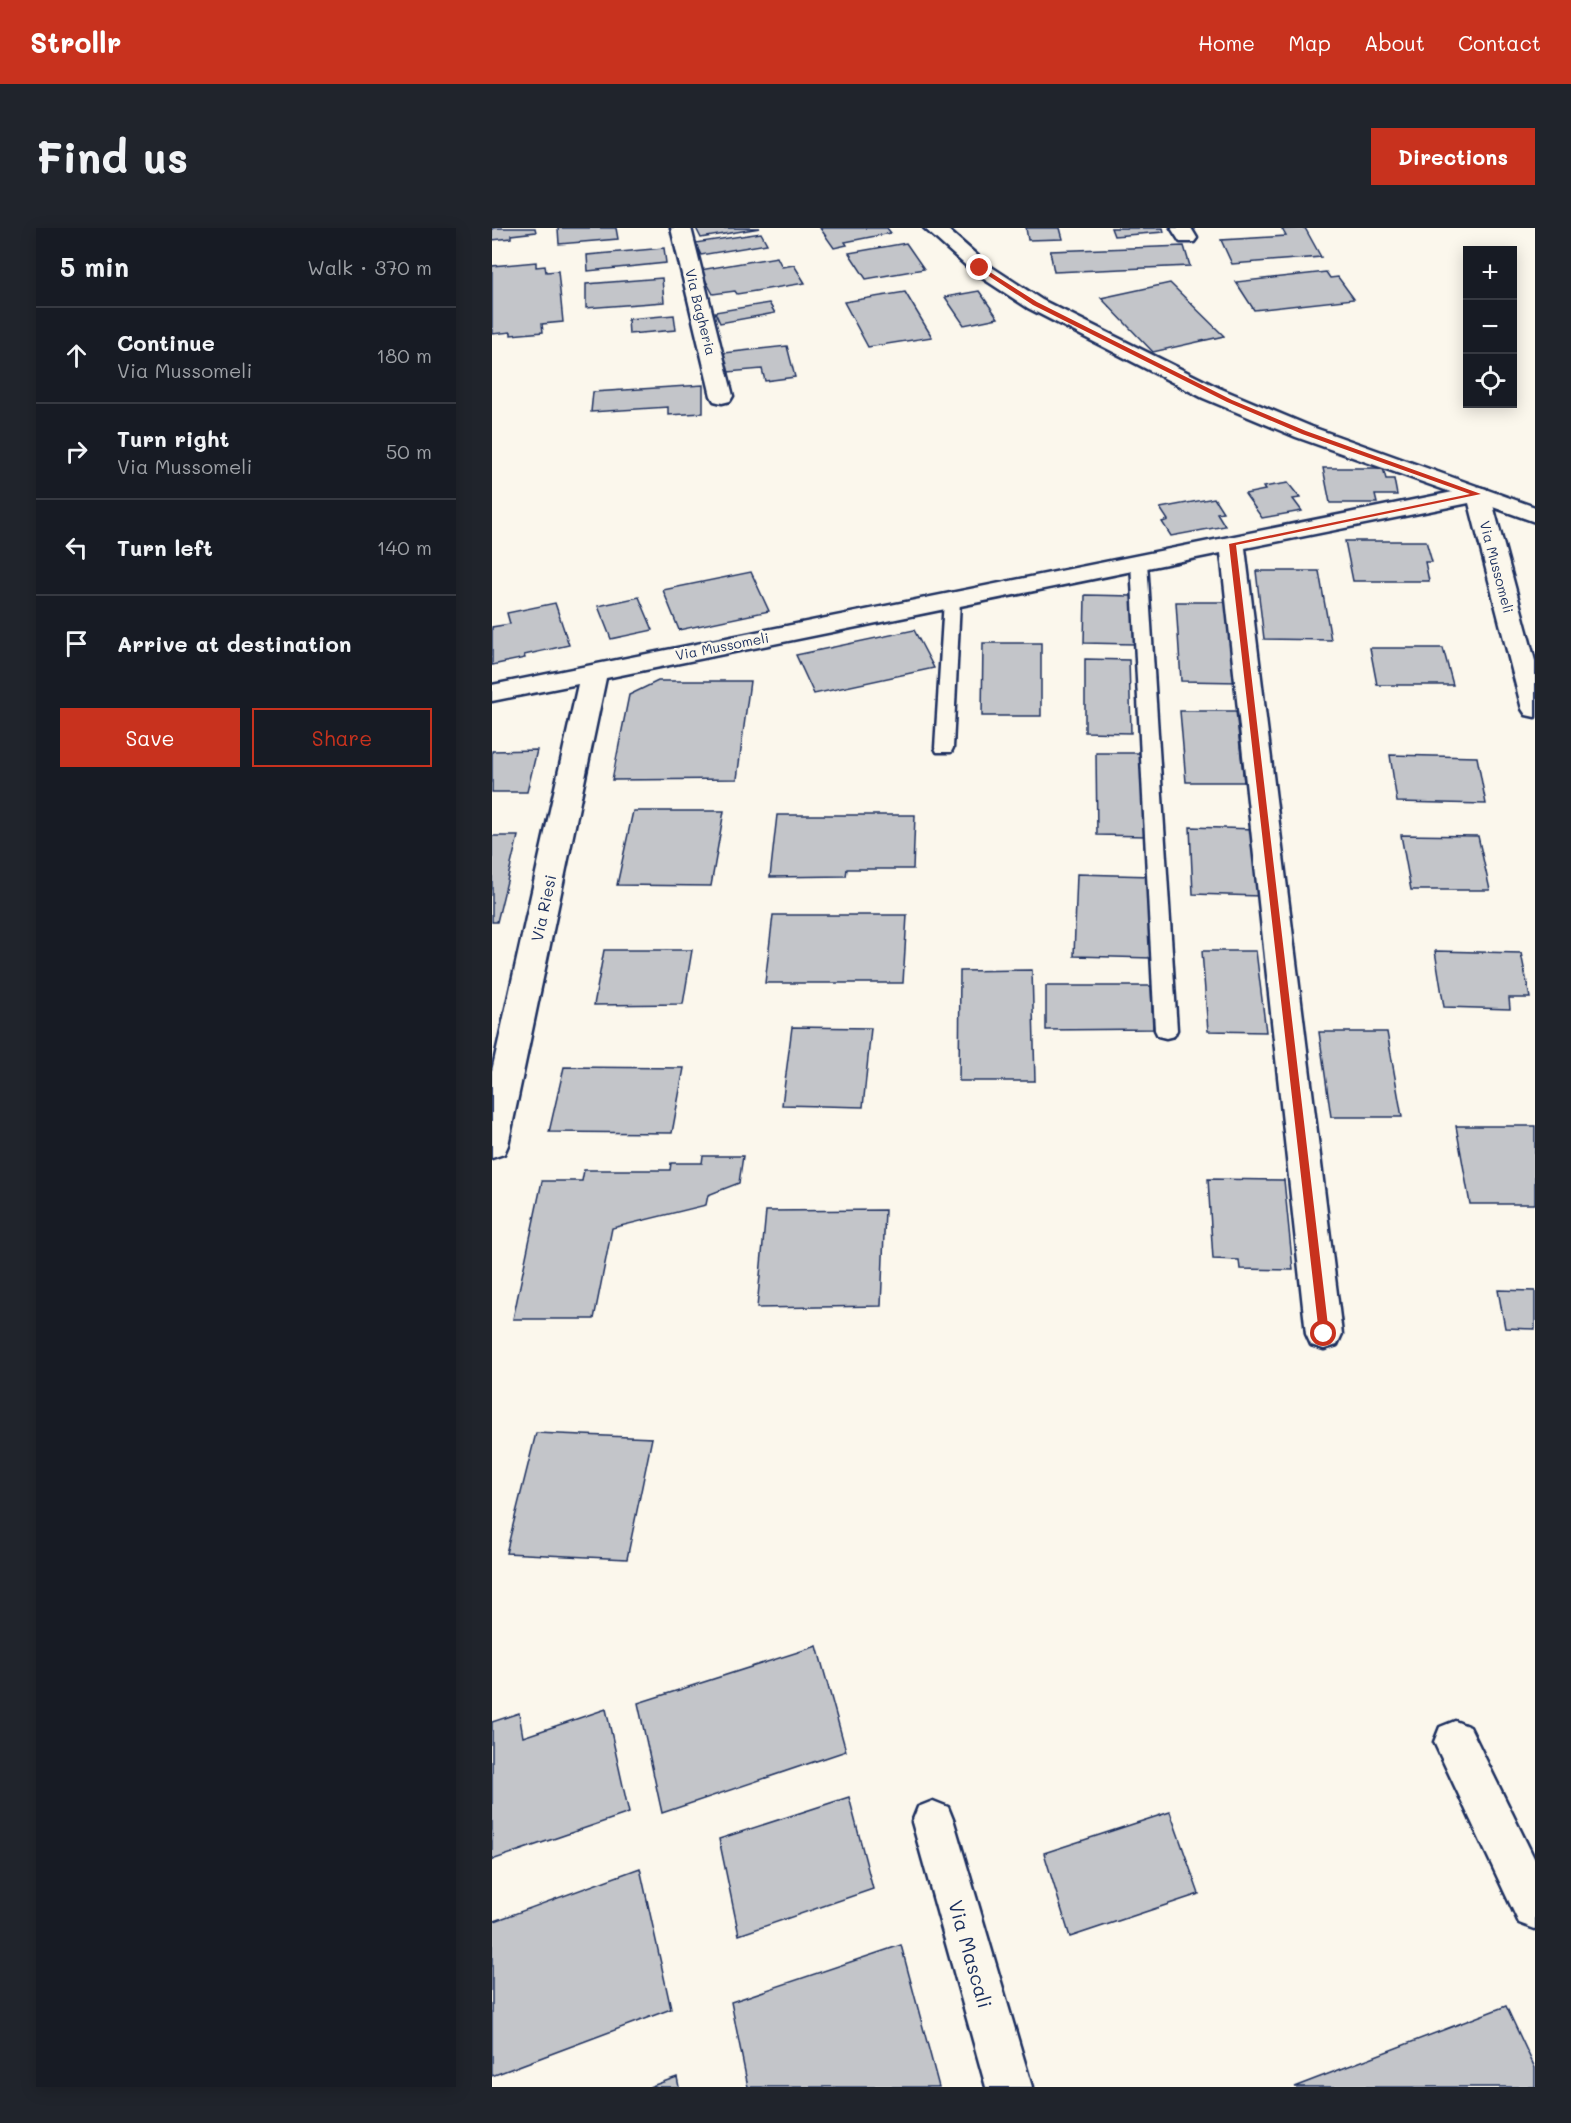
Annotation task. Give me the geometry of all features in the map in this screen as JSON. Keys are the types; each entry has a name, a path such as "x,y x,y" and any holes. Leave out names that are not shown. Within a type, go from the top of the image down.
{"street":[{"name":"Via Bagheria","path":"681,228 722,396"},
{"path":"934,228 980,268 1035,304 1201,388 1291,427 1535,515"},
{"name":"Via Mussomeli","path":"492,693 1478,494 1535,709"},
{"path":"1232,544 1324,1334"},
{"name":"Via Riesi","path":"492,1144 594,672"},
{"path":"1455,1742 1535,1907"},
{"name":"Via Mascali","path":"933,1822 1009,2087"}],"lane":[{"path":"1139,562 1166,1030"},
{"path":"944,748 952,600"}],"building":[{"path":"492,228 535,228 536,232 492,240"},
{"path":"558,228 616,228 618,239 559,244"},
{"path":"696,228 760,228 701,238"},
{"path":"820,228 887,228 891,233 845,242 847,245 834,248"},
{"path":"1026,228 1060,228 1063,239 1028,240"},
{"path":"1111,228 1163,228 1164,232 1114,236"},
{"path":"1305,228 1321,257 1232,264 1221,240 1286,236 1282,229"},
{"path":"761,233 767,244 701,255 695,243"},
{"path":"906,243 924,269 866,279 849,253"},
{"path":"1184,246 1190,266 1054,272 1050,251"},
{"path":"664,248 666,263 588,271 587,255"},
{"path":"777,257 782,267 794,265 805,283 737,294 735,291 713,294 700,270"},
{"path":"536,262 536,267 545,266 546,272 558,271 563,322 542,324 543,332 492,334 492,266"},
{"path":"1326,272 1330,278 1338,277 1354,299 1254,310 1236,282"},
{"path":"662,278 664,302 586,308 586,284"},
{"path":"1170,283 1224,336 1153,352 1101,298"},
{"path":"979,291 998,318 964,325 945,297"},
{"path":"905,292 932,337 868,347 844,302"},
{"path":"769,303 775,313 720,323 715,312"},
{"path":"674,315 676,330 629,334 628,319"},
{"path":"787,346 795,377 765,381 762,369 728,372 724,353"},
{"path":"703,385 703,413 668,415 668,407 591,412 593,392"},
{"path":"1323,468 1383,468 1386,479 1394,479 1397,495 1375,495 1377,503 1330,503"},
{"path":"1288,483 1300,498 1293,499 1302,511 1262,518 1245,494 1265,490 1263,487"},
{"path":"1214,498 1223,512 1217,513 1225,526 1171,536 1162,522 1168,520 1160,508"},
{"path":"1345,541 1426,541 1432,562 1425,562 1429,581 1353,581"},
{"path":"1256,571 1319,571 1331,640 1264,639"},
{"path":"751,572 769,611 679,630 663,590"},
{"path":"1085,595 1133,596 1134,644 1084,643"},
{"path":"639,597 653,630 611,639 598,606"},
{"path":"1176,602 1232,602 1240,682 1181,681"},
{"path":"555,603 569,645 492,665 492,627 510,624 507,613"},
{"path":"914,630 934,668 814,694 796,655"},
{"path":"983,643 1041,643 1041,716 982,716"},
{"path":"1370,648 1443,648 1453,685 1377,685"},
{"path":"1085,659 1129,660 1131,733 1085,732"},
{"path":"658,681 750,681 737,779 612,780 629,695"},
{"path":"1180,711 1236,711 1244,782 1186,782"},
{"path":"537,750 527,792 492,792 492,751"},
{"path":"1096,753 1143,753 1147,836 1097,835"},
{"path":"1390,755 1477,757 1486,804 1397,802"},
{"path":"633,811 724,811 711,886 617,885"},
{"path":"777,815 915,815 913,869 847,869 846,876 770,877"},
{"path":"1190,827 1255,829 1260,896 1193,894"},
{"path":"1401,835 1478,836 1490,890 1411,890"},
{"path":"492,836 518,836 497,922 492,922"},
{"path":"1077,874 1152,876 1152,958 1074,956"},
{"path":"773,915 907,915 903,983 765,983"},
{"path":"604,950 692,950 683,1004 594,1005"},
{"path":"1202,951 1256,951 1266,1032 1208,1031"},
{"path":"1435,951 1521,953 1530,998 1509,998 1510,1009 1444,1007"},
{"path":"1032,970 1035,1081 959,1081 960,971"},
{"path":"1046,986 1151,986 1153,1029 1046,1030"},
{"path":"792,1027 871,1028 863,1107 782,1105"},
{"path":"1319,1032 1387,1032 1402,1117 1331,1117"},
{"path":"564,1067 684,1068 672,1133 549,1132"},
{"path":"1456,1126 1535,1126 1535,1204 1470,1204"},
{"path":"703,1156 743,1156 739,1183 708,1195 706,1205 612,1228 594,1319 513,1319 542,1181 582,1181 584,1170 670,1170 671,1163 702,1163"},
{"path":"1208,1179 1284,1180 1293,1270 1240,1269 1239,1260 1213,1259"},
{"path":"885,1210 881,1306 757,1308 766,1211"},
{"path":"1498,1290 1535,1291 1535,1329 1505,1328"},
{"path":"536,1433 652,1438 627,1559 506,1553"},
{"path":"817,1646 846,1751 662,1813 638,1703"},
{"path":"606,1709 629,1813 492,1860 492,1722 519,1713 523,1737"},
{"path":"849,1797 873,1889 739,1935 719,1839"},
{"path":"1170,1812 1199,1894 1070,1937 1044,1853"},
{"path":"640,1868 671,2009 492,2076 492,1922"},
{"path":"901,1945 939,2087 748,2087 731,2002"},
{"path":"1506,2006 1535,2068 1535,2087 1294,2087"},
{"path":"677,2077 679,2087 649,2087"}],"route":[{"path":"980,268 1035,304 1229,401 1343,447 1478,494 1232,544 1324,1334"}]}
